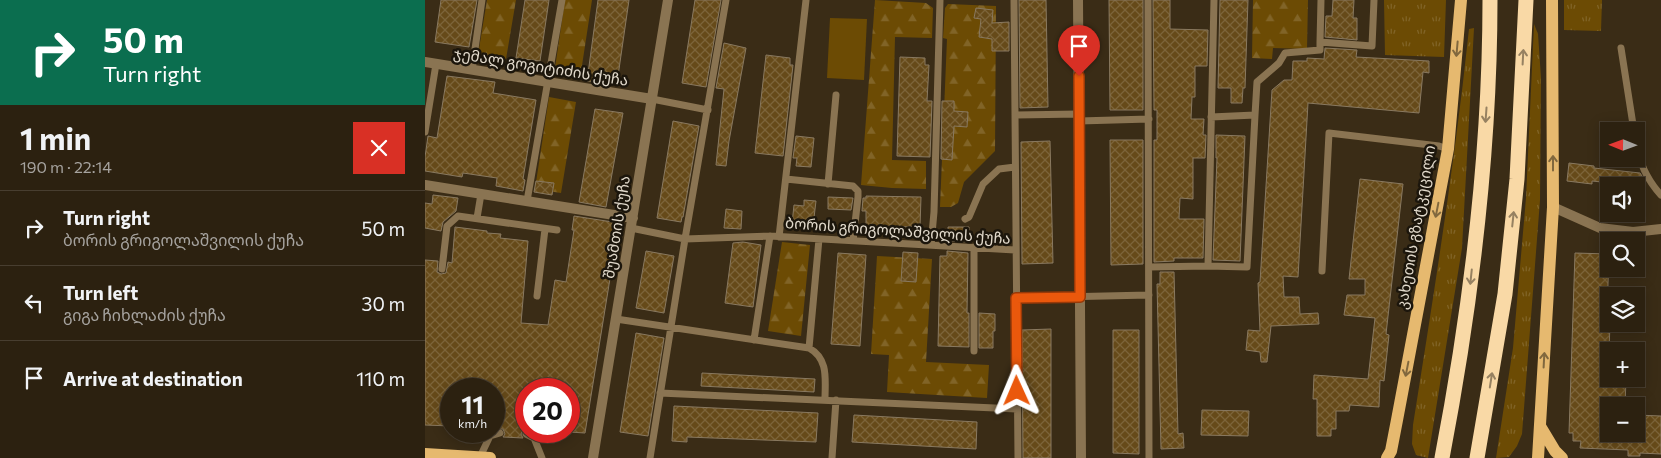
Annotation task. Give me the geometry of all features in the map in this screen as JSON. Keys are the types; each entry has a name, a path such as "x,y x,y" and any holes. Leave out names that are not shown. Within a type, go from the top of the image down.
{"highway":[{"path":"1485,0 1490,31"},
{"path":"1442,458 1468,296 1478,210 1487,103 1490,0"},
{"path":"1477,458 1505,294 1517,179 1526,0"}],"main road":[{"name":"კახეთის გზატკეცილი","path":"1387,458 1391,451 1448,149 1461,0"},
{"path":"1538,458 1553,207 1552,0"},
{"path":"1540,426 1562,458"},
{"path":"433,455 490,458"}],"street":[{"name":"შუამთის ქუჩა","path":"593,458 669,0"},
{"path":"1078,0 1081,458"},
{"name":"ჯემალ გოგიტიძის ქუჩა","path":"425,62 652,99"},
{"name":"ბორის გრიგოლაშვილის ქუჩა","path":"425,185 527,201 632,223"},
{"path":"1553,207 1601,228 1633,232 1661,229"}],"lane":[{"path":"471,70 482,0"},
{"path":"527,201 562,0"},
{"path":"650,458 685,238 727,0"},
{"path":"754,340 786,179 806,0"},
{"path":"931,245 935,212 940,0"},
{"path":"1014,0 1015,250"},
{"path":"1148,0 1149,458"},
{"path":"1207,266 1214,0"},
{"path":"1149,267 1247,267 1257,82 1279,63 1285,52 1320,50 1321,0"},
{"path":"1321,42 1372,46 1374,0"},
{"path":"1621,48 1633,122"},
{"path":"425,132 436,64"},
{"path":"828,184 836,95"},
{"path":"652,99 708,110"},
{"path":"1015,115 1149,119"},
{"path":"1211,116 1255,115"},
{"path":"1322,271 1329,133 1439,146 1448,149"},
{"path":"965,219 969,217 983,184 999,169 1015,167"},
{"path":"1645,168 1651,184 1661,195"},
{"path":"786,179 853,186 858,191 853,241"},
{"path":"477,218 481,194"},
{"path":"443,269 447,226 458,216 557,230"},
{"name":"ბორის გრიგოლაშვილის ქუჩა","path":"632,223 685,238 775,237 1015,250 1018,458"},
{"path":"537,296 545,229"},
{"path":"809,348 819,239"},
{"path":"974,351 975,247"},
{"path":"1016,298 1149,295"},
{"path":"616,319 809,348 816,352 826,371 825,399"},
{"path":"660,393 1017,409"},
{"path":"833,458 836,400"},
{"path":"475,457 485,443"},
{"path":"537,443 542,458"}],"green space":[{"path":"487,0 516,0 506,59 478,55"},
{"path":"565,0 592,0 581,72 555,68"},
{"path":"875,0 926,3 933,8 932,38 895,37 892,160 926,161 926,189 861,185"},
{"path":"1253,0 1308,0 1307,49 1273,48 1272,59 1252,58"},
{"path":"1384,0 1446,0 1444,57 1385,55"},
{"path":"1564,0 1602,0 1601,31 1564,30"},
{"path":"948,4 996,6 995,151 964,182 958,203 951,207 940,207 947,39 943,38 945,8"},
{"path":"830,18 867,19 864,80 827,78"},
{"path":"1534,24 1538,34 1541,78 1540,200 1522,434 1517,446 1509,457 1496,458 1513,348 1526,198"},
{"path":"1474,28 1462,248 1428,458 1416,455 1412,444 1413,425 1451,178 1469,29"},
{"path":"549,97 576,102 561,193 535,189"},
{"path":"782,242 810,245 801,336 768,331"},
{"path":"877,256 932,259 926,362 989,365 987,398 887,392 889,355 871,354"}],"building":[{"path":"441,0 477,0 469,47 435,42"},
{"path":"525,0 549,0 540,61 516,58"},
{"path":"598,0 629,0 617,83 587,81"},
{"path":"695,0 721,0 706,87 682,83"},
{"path":"1019,0 1046,0 1048,107 1020,108"},
{"path":"1109,0 1143,0 1143,110 1110,110"},
{"path":"1153,0 1170,0 1170,29 1208,30 1207,66 1195,66 1195,97 1192,97 1191,119 1204,119 1203,135 1206,135 1205,158 1193,158 1193,199 1180,198 1179,219 1204,219 1203,258 1174,258 1174,261 1154,262 1154,140 1157,140 1157,110 1154,110"},
{"path":"1220,0 1248,0 1245,88 1243,88 1242,103 1231,103 1231,88 1218,88"},
{"path":"1333,0 1354,0 1353,18 1357,18 1357,40 1325,37 1326,16 1332,16"},
{"path":"976,8 993,10 992,23 1009,22 1009,51 992,51 992,39 979,37 981,19 974,18"},
{"path":"724,43 746,48 726,166 716,165 724,89 716,88"},
{"path":"1325,48 1357,50 1356,57 1429,61 1429,73 1423,72 1419,113 1308,103 1298,277 1283,276 1284,297 1299,297 1300,314 1318,313 1319,324 1271,326 1267,362 1261,362 1260,352 1246,350 1248,330 1260,331 1258,283 1260,282 1272,90 1284,80 1292,80 1293,61 1307,61 1307,58 1324,59"},
{"path":"766,55 790,58 790,65 793,65 783,156 755,153"},
{"path":"900,57 925,58 925,65 929,65 927,101 932,101 930,157 897,156"},
{"path":"447,76 495,82 493,93 536,100 523,179 525,180 523,191 496,186 497,178 463,173 462,177 425,171 428,136 437,138"},
{"path":"942,101 954,101 954,111 968,112 967,127 954,126 952,160 941,159"},
{"path":"595,109 623,113 606,207 579,202"},
{"path":"673,121 699,126 681,222 657,218"},
{"path":"1216,135 1245,136 1240,261 1213,260 1217,158"},
{"path":"796,136 814,138 811,167 796,166 797,158 793,158"},
{"path":"1110,140 1143,140 1143,264 1111,265"},
{"path":"1050,141 1053,263 1022,264 1021,142"},
{"path":"1569,163 1640,173 1642,176 1600,177 1600,182 1592,181 1592,184 1567,181"},
{"path":"1360,179 1403,184 1386,334 1389,335 1384,381 1380,380 1379,407 1350,405 1349,411 1336,411 1336,429 1331,429 1331,436 1317,436 1317,399 1313,399 1314,375 1368,379 1375,318 1344,315 1347,295 1365,295 1365,279 1349,279"},
{"path":"536,181 554,183 552,195 534,192"},
{"path":"433,195 458,198 456,211 443,222 441,231 425,228 425,203 432,204"},
{"path":"866,196 921,197 920,227 866,226 866,211 862,211 863,198 866,198"},
{"path":"828,197 853,198 851,210 828,209"},
{"path":"804,200 816,201 813,226 792,224 794,205 804,206"},
{"path":"726,209 742,211 741,229 724,228"},
{"path":"574,216 619,223 585,433 580,433 580,378 515,378 515,438 505,437 505,378 440,378 440,426 425,425 425,260 438,261 437,272 441,274 446,273 448,262 452,263 455,227 501,234 500,238 528,241 521,323 548,325 555,280 566,282 574,230 572,230"},
{"path":"948,227 969,227 969,242 948,241"},
{"path":"743,242 761,245 753,307 725,303 733,243"},
{"path":"646,251 674,256 664,313 636,308"},
{"path":"947,251 968,253 967,313 969,313 969,347 938,346 940,256 947,256"},
{"path":"903,252 918,253 916,282 901,281"},
{"path":"838,253 866,255 860,346 831,344"},
{"path":"1575,253 1600,254 1600,277 1608,277 1608,287 1600,287 1600,332 1610,332 1609,342 1600,342 1600,387 1626,387 1625,397 1600,397 1600,442 1645,442 1645,415 1661,416 1661,454 1640,453 1640,456 1628,456 1628,450 1580,448 1581,441 1573,441 1573,433 1569,433"},
{"path":"1160,272 1174,272 1178,434 1183,433 1184,448 1161,449 1157,284 1160,284"},
{"path":"979,313 995,314 993,348 979,348"},
{"path":"1051,329 1051,458 1023,458 1022,330"},
{"path":"1113,330 1139,330 1139,454 1113,453"},
{"path":"636,333 664,338 648,436 620,432"},
{"path":"702,373 815,379 814,392 701,386"},
{"path":"674,406 818,413 816,442 687,437 687,442 672,441"},
{"path":"1202,410 1249,411 1248,436 1201,435"},
{"path":"854,415 977,422 976,449 852,442"}],"route":[{"path":"1017,391 1016,298 1080,297 1079,76"}]}
